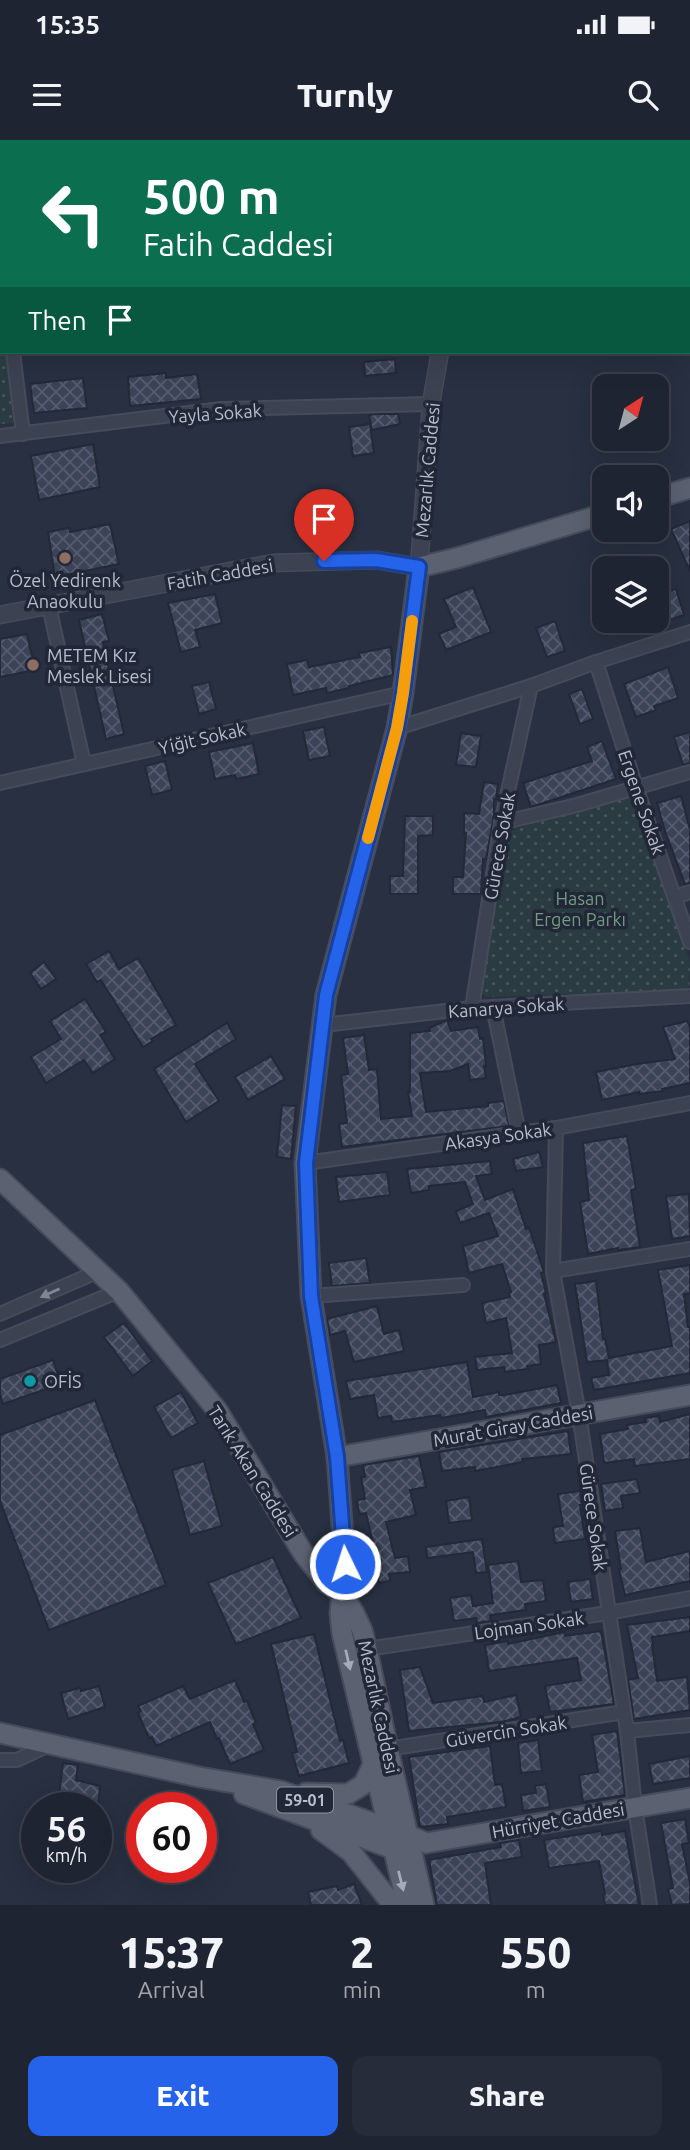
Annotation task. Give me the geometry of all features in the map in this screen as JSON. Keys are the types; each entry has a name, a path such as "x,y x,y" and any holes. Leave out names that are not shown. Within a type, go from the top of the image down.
{"main road":[{"path":"669,494 690,488"},
{"name":"Fatih Caddesi","path":"419,567 592,518"},
{"name":"Mezarlık Caddesi","path":"408,1835 368,1649 362,1630 341,1592 345,1564 337,1457 311,1296 306,1163 326,995 397,728 419,567"},
{"name":"Tarık Akan Caddesi","path":"0,1179 119,1290 217,1410 303,1553 327,1583 341,1592"},
{"name":"Murat Giray Caddesi","path":"337,1457 690,1395"},
{"path":"341,1592 342,1633 407,1905"},
{"name":"59-01","path":"0,1733 199,1777 281,1791 408,1835"},
{"path":"281,1791 348,1794 364,1784 373,1764"},
{"path":"199,1777 393,1849 420,1849"},
{"name":"Hürriyet Caddesi","path":"420,1849 690,1798"},
{"path":"300,1815 351,1852 393,1905"},
{"path":"408,1835 420,1849 424,1905"}],"street":[{"path":"13,354 23,434"},
{"name":"Mezarlık Caddesi","path":"419,567 431,404 440,354"},
{"name":"Yayla Sokak","path":"0,436 221,409 431,404"},
{"name":"Fatih Caddesi","path":"0,615 273,563 376,560 419,567"},
{"path":"49,606 84,764"},
{"path":"397,728 690,632"},
{"name":"Ergene Sokak","path":"596,662 690,942"},
{"name":"Gürece Sokak","path":"472,1008 501,823 531,686"},
{"name":"Yiğit Sokak","path":"0,783 403,693"},
{"path":"501,823 577,805 690,772"},
{"path":"675,897 690,892"},
{"name":"Kanarya Sokak","path":"323,1025 472,1008 690,996"},
{"path":"494,1007 519,1133"},
{"name":"Akasya Sokak","path":"306,1163 556,1128 690,1103"},
{"name":"Gürece Sokak","path":"556,1128 553,1271 579,1414 627,1731 650,1905"},
{"path":"553,1271 690,1249"},
{"path":"0,1314 99,1271"},
{"path":"311,1296 463,1285"},
{"path":"0,1340 119,1290"},
{"name":"Lojman Sokak","path":"368,1649 690,1598"},
{"name":"Güvercin Sokak","path":"388,1749 624,1712"},
{"path":"627,1731 690,1725"},
{"path":"0,1760 17,1760 51,1743"}],"green space":[{"path":"0,354 6,354 13,423 0,424"},
{"name":"Hasan Ergen Parkı","path":"625,797 631,799 638,813 690,962 689,986 681,991 485,997 480,990 506,835 509,831"}],"building":[{"path":"395,359 396,373 365,376 364,362"},
{"path":"166,373 166,378 197,374 201,399 130,406 128,377"},
{"path":"83,378 87,408 34,413 30,384"},
{"path":"398,414 400,424 372,430 369,415"},
{"path":"370,424 374,453 353,456 349,427"},
{"path":"93,444 100,487 39,500 31,456"},
{"path":"690,521 690,571 671,529"},
{"path":"110,524 119,564 55,577 48,532 69,528 70,532"},
{"path":"473,587 491,632 446,650 439,634 456,627 444,599"},
{"path":"676,589 684,615 669,620 669,591"},
{"path":"215,594 222,623 195,630 200,647 181,652 168,603"},
{"path":"102,614 109,641 103,642 124,734 106,739 79,620"},
{"path":"555,621 565,651 547,657 536,628"},
{"path":"27,634 35,670 0,677 0,639"},
{"path":"391,647 393,675 327,693 326,688 293,695 287,664 307,660 309,667 360,657 359,653"},
{"path":"668,667 678,698 654,706 656,710 636,717 624,684"},
{"path":"209,682 216,709 199,714 192,686"},
{"path":"582,689 593,719 580,724 569,694"},
{"path":"324,727 330,756 309,760 303,731"},
{"path":"690,732 690,763 683,765 674,737"},
{"path":"461,733 481,736 476,767 456,765"},
{"path":"602,741 616,779 531,807 523,783 592,761 587,747"},
{"path":"253,743 259,774 236,779 235,775 215,779 209,752"},
{"path":"165,761 172,790 152,795 145,766"},
{"path":"484,782 498,784 486,859 483,859 481,894 453,894 453,877 463,877 466,833 464,813 479,814"},
{"path":"681,796 690,830 690,883 685,884 657,803"},
{"path":"405,816 433,816 433,835 418,836 418,894 390,894 390,876 403,876"},
{"path":"109,951 119,969 138,958 176,1025 151,1039 153,1041 143,1047 101,980 97,982 86,964"},
{"path":"44,962 56,979 41,989 30,973"},
{"path":"85,999 106,1032 100,1035 115,1059 93,1073 84,1060 46,1083 31,1057 61,1039 50,1021"},
{"path":"447,1020 451,1031 478,1027 480,1039 483,1038 486,1078 470,1080 468,1064 450,1071 420,1073 426,1112 488,1106 488,1103 504,1101 509,1126 342,1147 339,1124 347,1123 341,1075 348,1074 343,1038 364,1035 369,1070 377,1069 381,1119 412,1116 408,1092 410,1033 430,1031 429,1028"},
{"path":"687,1021 690,1027 690,1083 662,1089 663,1091 639,1092 602,1100 596,1072 675,1059 663,1027"},
{"path":"227,1023 236,1039 195,1064 219,1101 186,1122 154,1069"},
{"path":"271,1056 285,1079 248,1100 235,1077"},
{"path":"282,1105 296,1106 291,1159 277,1157"},
{"path":"627,1136 636,1189 631,1190 640,1247 588,1254 580,1202 589,1200 583,1143"},
{"path":"539,1152 543,1167 516,1171 513,1159"},
{"path":"490,1161 492,1174 476,1176 485,1200 513,1189 544,1272 541,1273 546,1293 544,1294 556,1342 539,1345 541,1364 505,1372 504,1367 477,1370 475,1357 512,1353 506,1318 486,1323 482,1303 510,1297 511,1292 502,1264 469,1273 463,1246 498,1236 489,1213 460,1223 456,1211 473,1204 465,1182 429,1186 429,1190 411,1193 407,1169"},
{"path":"387,1172 390,1195 339,1202 336,1177"},
{"path":"689,1194 690,1236 672,1239 666,1196"},
{"path":"366,1258 370,1283 332,1286 329,1263"},
{"path":"690,1265 690,1293 684,1294 690,1327 690,1373 594,1390 591,1378 609,1375 607,1360 587,1362 575,1284 596,1281 603,1339 609,1358 672,1346 658,1270"},
{"path":"377,1306 384,1334 399,1330 404,1351 354,1362 345,1331 330,1335 327,1319"},
{"path":"124,1323 152,1361 133,1376 104,1337"},
{"name":"OFİS","path":"53,1360 61,1384 3,1404 0,1379"},
{"path":"467,1362 473,1397 499,1392 499,1395 505,1395 557,1385 561,1403 486,1417 485,1410 441,1418 440,1415 392,1422 391,1416 378,1418 374,1395 350,1399 346,1381"},
{"path":"181,1392 198,1423 171,1438 154,1407"},
{"path":"95,1400 166,1585 49,1630 0,1501 0,1435"},
{"path":"690,1414 690,1459 635,1466 634,1459 604,1463 600,1434 628,1429 627,1425 646,1422 645,1418 659,1416 660,1422"},
{"path":"568,1431 571,1454 522,1459 523,1462 475,1471 475,1467 442,1471 439,1452"},
{"path":"419,1456 426,1487 410,1490 416,1515 386,1522 395,1558 408,1556 410,1572 389,1574 390,1581 379,1583 378,1565 366,1513 359,1514 357,1500 365,1499 361,1477 365,1477 363,1465"},
{"path":"204,1461 222,1526 190,1535 172,1470"},
{"path":"637,1479 640,1493 621,1496 623,1508 605,1511 601,1484"},
{"path":"580,1491 585,1539 555,1543 553,1527 563,1526 558,1494"},
{"path":"469,1497 472,1520 449,1523 446,1501"},
{"path":"640,1528 646,1562 690,1551 690,1581 625,1595 615,1531"},
{"path":"482,1539 487,1572 476,1573 473,1552 427,1558 426,1547"},
{"path":"273,1557 301,1618 236,1644 208,1583"},
{"path":"518,1561 521,1582 543,1580 546,1601 525,1604 526,1610 490,1615 491,1621 477,1623 476,1618 454,1621 450,1598 471,1595 473,1606 493,1603 488,1565"},
{"path":"590,1579 593,1599 571,1602 568,1582"},
{"path":"690,1617 690,1631 652,1637 652,1645 657,1681 687,1677 690,1710 634,1719 628,1680 638,1678 627,1625"},
{"path":"601,1631 614,1704 550,1712 545,1686 581,1680 577,1658 489,1671 485,1645 508,1641 508,1644 564,1632 565,1636"},
{"path":"314,1634 340,1741 343,1740 349,1763 299,1776 292,1753 297,1752 271,1644"},
{"path":"420,1667 433,1703 483,1696 484,1702 516,1695 521,1717 501,1722 409,1731 400,1670"},
{"path":"235,1680 244,1702 247,1701 264,1750 230,1764 210,1722 156,1746 152,1737 149,1738 138,1713 141,1711 138,1706 183,1686 190,1699"},
{"path":"99,1686 105,1707 68,1719 61,1693"},
{"path":"617,1731 625,1795 583,1802 579,1775 598,1772 592,1735"},
{"path":"538,1740 542,1771 521,1773 518,1743"},
{"path":"490,1746 495,1785 502,1784 506,1807 447,1817 448,1824 420,1827 409,1757"},
{"path":"690,1756 690,1778 653,1784 649,1764"},
{"path":"63,1763 78,1765 76,1780 100,1786 99,1792 60,1792"},
{"path":"546,1784 550,1807 523,1811 521,1795 536,1793 535,1786"},
{"path":"685,1819 689,1843 682,1844 690,1883 690,1904 672,1905 668,1889 673,1888 661,1823"},
{"path":"601,1831 602,1835 625,1831 639,1905 605,1905 599,1861 549,1868 544,1840"},
{"path":"519,1840 522,1857 485,1863 491,1905 437,1905 429,1860 501,1847 500,1843"},
{"path":"354,1884 362,1905 311,1905 308,1892 337,1886 338,1890"}],"slow traffic":[{"path":"368,838 397,728 412,621"}],"place":[{"name":"Özel Yedirenk Anaokulu","path":"65,558"},
{"name":"METEM Kız Meslek Lisesi","path":"33,665"},
{"name":"OFİS","path":"30,1381"}],"route":[{"path":"324,561 376,560 419,567 397,728 326,995 306,1163 311,1296 337,1457 345,1564"}]}
